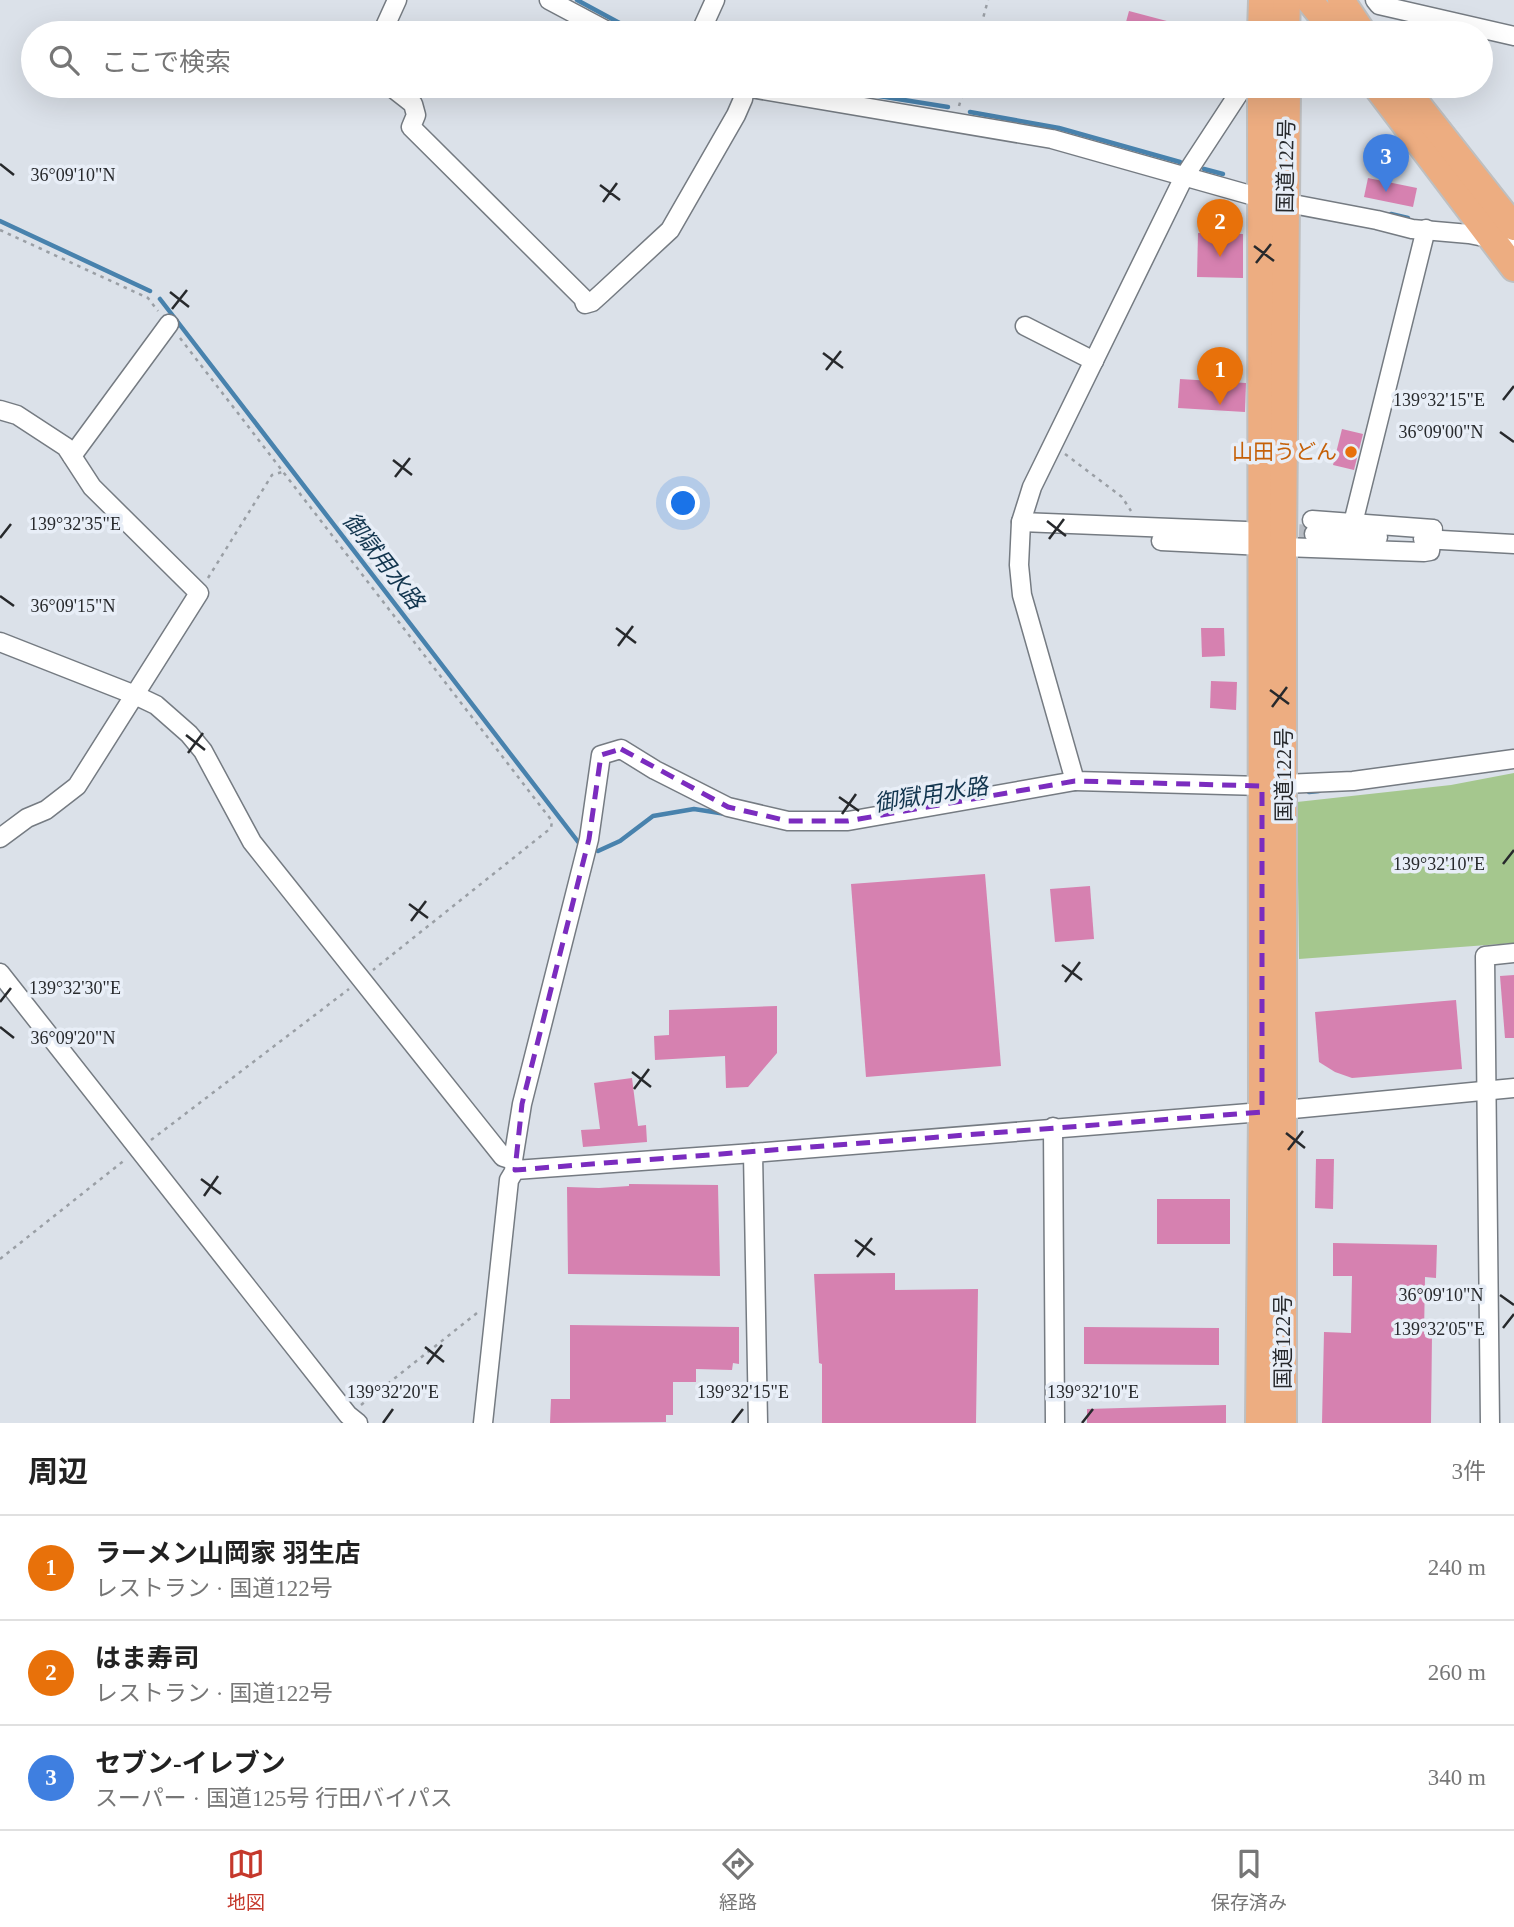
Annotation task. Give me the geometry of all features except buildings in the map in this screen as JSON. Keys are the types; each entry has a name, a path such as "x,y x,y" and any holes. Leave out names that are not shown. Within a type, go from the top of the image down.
{"highway":[{"path":"1261,21 1262,0"},
{"path":"1286,21 1287,0"},
{"path":"1309,0 1326,21"},
{"path":"1342,0 1355,21"},
{"name":"国道122号","path":"1262,98 1273,200"},
{"name":"国道122号","path":"1283,1423 1273,1111 1273,785 1264,541 1273,200 1286,98"},
{"path":"1386,98 1506,236"},
{"path":"1411,98 1506,236 1514,268"},
{"name":"国道122号","path":"1259,1423 1273,1111"}],"street":[{"path":"387,21 397,0"},
{"path":"549,0 588,21"},
{"path":"705,21 715,0"},
{"path":"1375,0 1380,5 1452,21"},
{"path":"1439,18 1444,0"},
{"path":"1493,31 1514,36"},
{"path":"405,98 413,104 416,115 411,127 583,298 585,304 592,302 670,230 736,115 743,98"},
{"path":"815,98 1070,143 1273,200 1412,229 1506,236"},
{"path":"1076,781 1022,595 1019,565 1021,522 1032,487 1051,445 1184,177 1236,98"},
{"path":"1353,523 1426,229"},
{"path":"72,456 169,324"},
{"path":"1025,326 1094,361"},
{"path":"0,410 17,415 66,447 92,487 199,593 76,786 46,810 27,818 0,838"},
{"path":"1021,522 1132,521 1132,536 1135,540 1264,541 1430,551 1432,540 1433,529 1353,523 1313,527 1432,540 1514,544"},
{"path":"0,642 156,705 189,734 204,751 252,842 503,1157 514,1165 753,1153 1273,1111 1514,1088"},
{"path":"483,1423 509,1180 514,1165 522,1104 589,839 601,755 621,749 655,770 728,807 788,821 848,821 1076,781 1273,785 1353,781 1514,759"},
{"path":"1490,1423 1485,956 1514,953"},
{"path":"0,973 353,1419"},
{"path":"1053,1127 1055,1423"},
{"path":"753,1153 758,1423"}],"path":[{"path":"982,21 988,0"},
{"path":"956,121 962,98"},
{"path":"0,230 148,298 552,821 551,828 361,980 0,1259"},
{"path":"1051,445 1122,497 1132,521"},
{"path":"199,593 272,475 282,472"},
{"path":"353,1419 496,1298"}],"highlighted area":[{"path":"621,749 728,807 788,821 848,821 1075,781 1262,786 1262,1112 515,1170 522,1104 589,839 601,755"}],"green space":[{"path":"1514,773 1514,943 1299,959 1297,802 1451,785"}],"waterway":[{"path":"577,0 616,21"},
{"path":"891,98 948,107"},
{"path":"970,112 1059,128 1180,162"},
{"path":"1204,169 1223,174"},
{"path":"1391,214 1408,218"},
{"name":"御獄用水路","path":"0,221 150,291"},
{"name":"御獄用水路","path":"160,299 579,843"},
{"name":"御獄用水路","path":"1309,792 1319,791"},
{"name":"御獄用水路","path":"598,851 620,841 653,816 694,809 726,814"}],"tunnel":[{"path":"1272,532 1314,534"}],"place":[{"name":"セブン-イレブン","path":"1386,192"},
{"name":"はま寿司","path":"1220,257"},
{"name":"ラーメン山岡家 羽生店","path":"1220,405"},
{"name":"山田うどん","path":"1351,452"}]}
